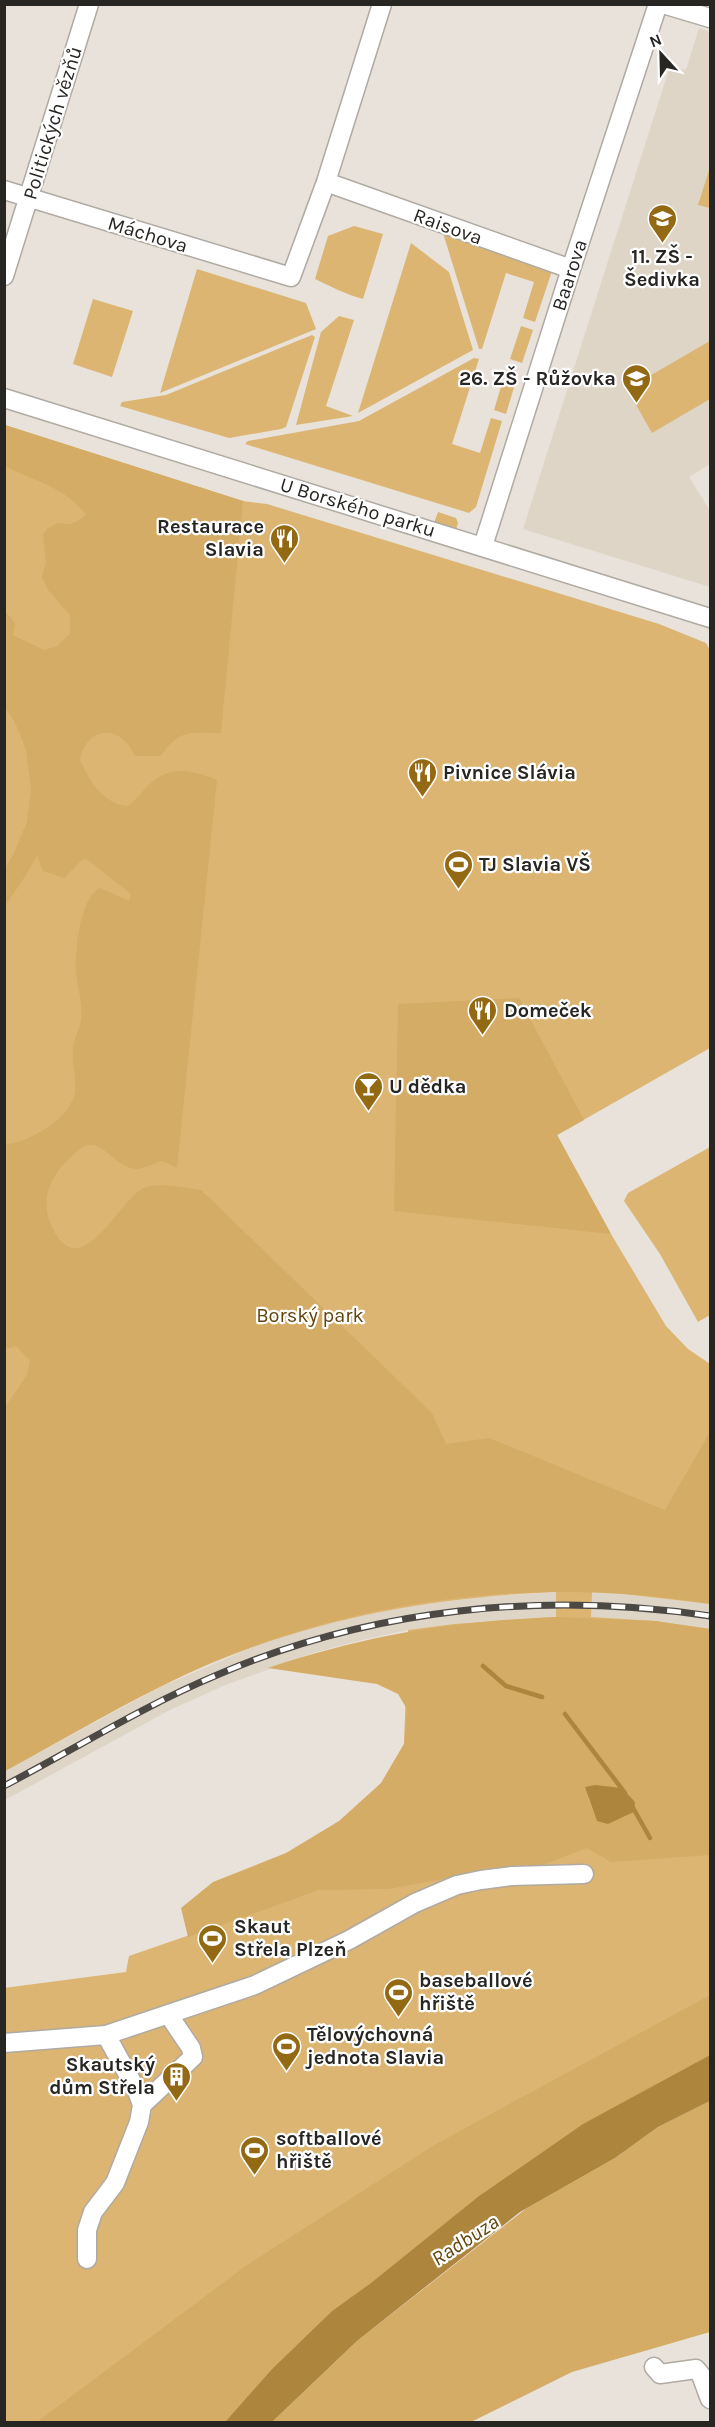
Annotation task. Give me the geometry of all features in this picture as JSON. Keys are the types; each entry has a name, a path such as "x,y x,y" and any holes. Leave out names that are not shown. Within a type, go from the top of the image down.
{"street":[{"name":"Politických vězňů","path":"4,276 89,4"},
{"path":"326,182 381,4"},
{"name":"Baarova","path":"483,546 658,4"},
{"path":"663,4 711,18"},
{"name":"Máchova","path":"4,190 291,277 326,182"},
{"name":"Raisova","path":"326,182 571,269"},
{"name":"U Borského parku","path":"4,398 711,618"},
{"path":"4,2043 106,2035 255,1985 457,1885 512,1876 584,1874"},
{"path":"141,2105 193,2057 191,2048 168,2014"},
{"path":"87,2259 87,2230 93,2212 115,2183 139,2122 141,2105 137,2091 106,2035"},
{"path":"654,2367 660,2374 681,2369 696,2369 711,2399"}],"shaded area":[{"name":"26. ZŠ - Růžovka","path":"699,28 710,32 710,464 689,477 710,511 710,587 523,529 670,66 686,70"},
{"path":"556,1592 615,1593 710,1604 710,1629 655,1621 408,1630 362,1640 313,1653 223,1686 170,1710 5,1800 5,1771 158,1688 260,1644 306,1629 403,1606 452,1599"}],"green space":[{"path":"710,167 710,208 698,205"},
{"path":"354,226 383,234 363,299 315,279 328,236"},
{"path":"443,233 553,268 535,322 523,318 534,282 506,273 482,349 479,349"},
{"path":"411,243 449,272 473,350 358,413"},
{"path":"197,269 306,303 316,329 160,393"},
{"path":"93,299 133,311 112,377 73,364"},
{"path":"339,316 354,320 326,406 353,416 296,425 321,332"},
{"path":"521,326 533,330 522,363 510,359"},
{"path":"312,335 315,337 286,427 281,429 229,438 120,406 122,402 166,395"},
{"path":"710,341 710,399 652,433 627,389"},
{"path":"474,358 479,359 452,444 480,453 491,418 502,421 476,507 469,513 245,444 248,441 359,421"},
{"path":"503,380 515,384 506,414 494,410"},
{"name":"Borský park","path":"5,425 243,501 267,504 659,624 706,643 710,650 710,1048 557,1135 611,1234 666,1326 688,1349 710,1364 710,1604 592,1592 591,1617 655,1621 710,1629 710,2055 641,2093 332,2311 272,2369 225,2422 5,2422 4,1988 126,1972 129,1956 320,1890 404,1744 408,1630 454,1624 556,1617 556,1592 425,1604 298,1632 187,1674 134,1700 5,1771"},
{"path":"5,425 243,501 221,733 186,734 174,741 161,756 135,756 121,738 105,733 90,740 80,760 98,790 119,805 128,806 151,783 167,773 191,772 217,780 177,1168 162,1161 136,1169 122,1164 95,1145 84,1146 65,1162 49,1188 47,1207 52,1227 63,1243 74,1248 86,1245 98,1235 142,1189 163,1185 201,1190 432,1413 446,1444 489,1438 665,1510 710,1432 710,1604 647,1596 584,1592 521,1593 457,1598 395,1608 333,1622 272,1640 186,1674 5,1771 5,1407 27,1375 30,1361 16,1346 5,1349 5,1144 25,1139 48,1127 66,1111 72,1101 75,1092 73,1046 80,1026 81,1013 76,952 83,914 87,903 100,888 129,901 131,894 88,860 83,859 64,878 43,871 37,856 5,906 5,868 27,822 31,789 26,750 14,720 5,708 5,611 15,623 13,635 44,650 57,646 70,634 70,615 48,590 42,577 46,563 43,534 48,528 58,523 73,523 86,515 78,505 59,491 5,466"},
{"path":"438,512 456,518 458,523 456,530 434,523"},
{"path":"519,998 584,1120 557,1135 611,1234 394,1211 398,1004"},
{"path":"710,1147 710,1315 698,1322 660,1254 624,1201 628,1193"},
{"path":"557,1617 655,1621 710,1629 710,1855 611,1862 587,1848 537,1867 479,1873 388,1889 320,1890 188,1937 181,1908 213,1882 286,1853 339,1821 381,1783 404,1744 407,1709 398,1694 377,1684 268,1668 376,1638 446,1626","holes":["605,1787 622,1788 634,1812 622,1818 597,1821 588,1798"]},
{"path":"710,1995 710,2055 583,2124 485,2191 371,2283 332,2311 272,2369 225,2422 37,2422 247,2265 436,2144"},
{"path":"710,2101 710,2332 572,2372 471,2422 272,2422 357,2341 527,2208 615,2158 658,2127"}],"water":[{"path":"595,1785 622,1788 635,1802 634,1812 608,1824 597,1821 585,1787"},
{"name":"Radbuza","path":"710,2055 710,2101 658,2127 615,2158 520,2212 357,2341 272,2422 225,2422 272,2369 332,2311 371,2283 479,2196 583,2124"}],"waterway":[{"path":"483,1666 506,1686 542,1697"},
{"path":"565,1714 625,1793"},
{"path":"632,1806 650,1838"}],"railway":[{"path":"4,1786 190,1687 276,1652 336,1634 397,1620 459,1611 522,1606 585,1605 710,1616"}],"place":[{"name":"11. ZŠ - Šedivka","path":"662,244"},
{"name":"26. ZŠ - Růžovka","path":"637,404"},
{"name":"Restaurace Slavia","path":"285,564"},
{"name":"Pivnice Slávia","path":"422,798"},
{"name":"TJ Slavia VŠ","path":"458,890"},
{"name":"Domeček","path":"483,1036"},
{"name":"U dědka","path":"368,1112"},
{"name":"Skaut Střela Plzeň","path":"213,1964"},
{"name":"baseballové hřiště","path":"398,2018"},
{"name":"Tělovýchovná jednota Slavia","path":"286,2072"},
{"name":"Skautský dům Střela","path":"176,2102"},
{"name":"softballové hřiště","path":"255,2176"}]}
